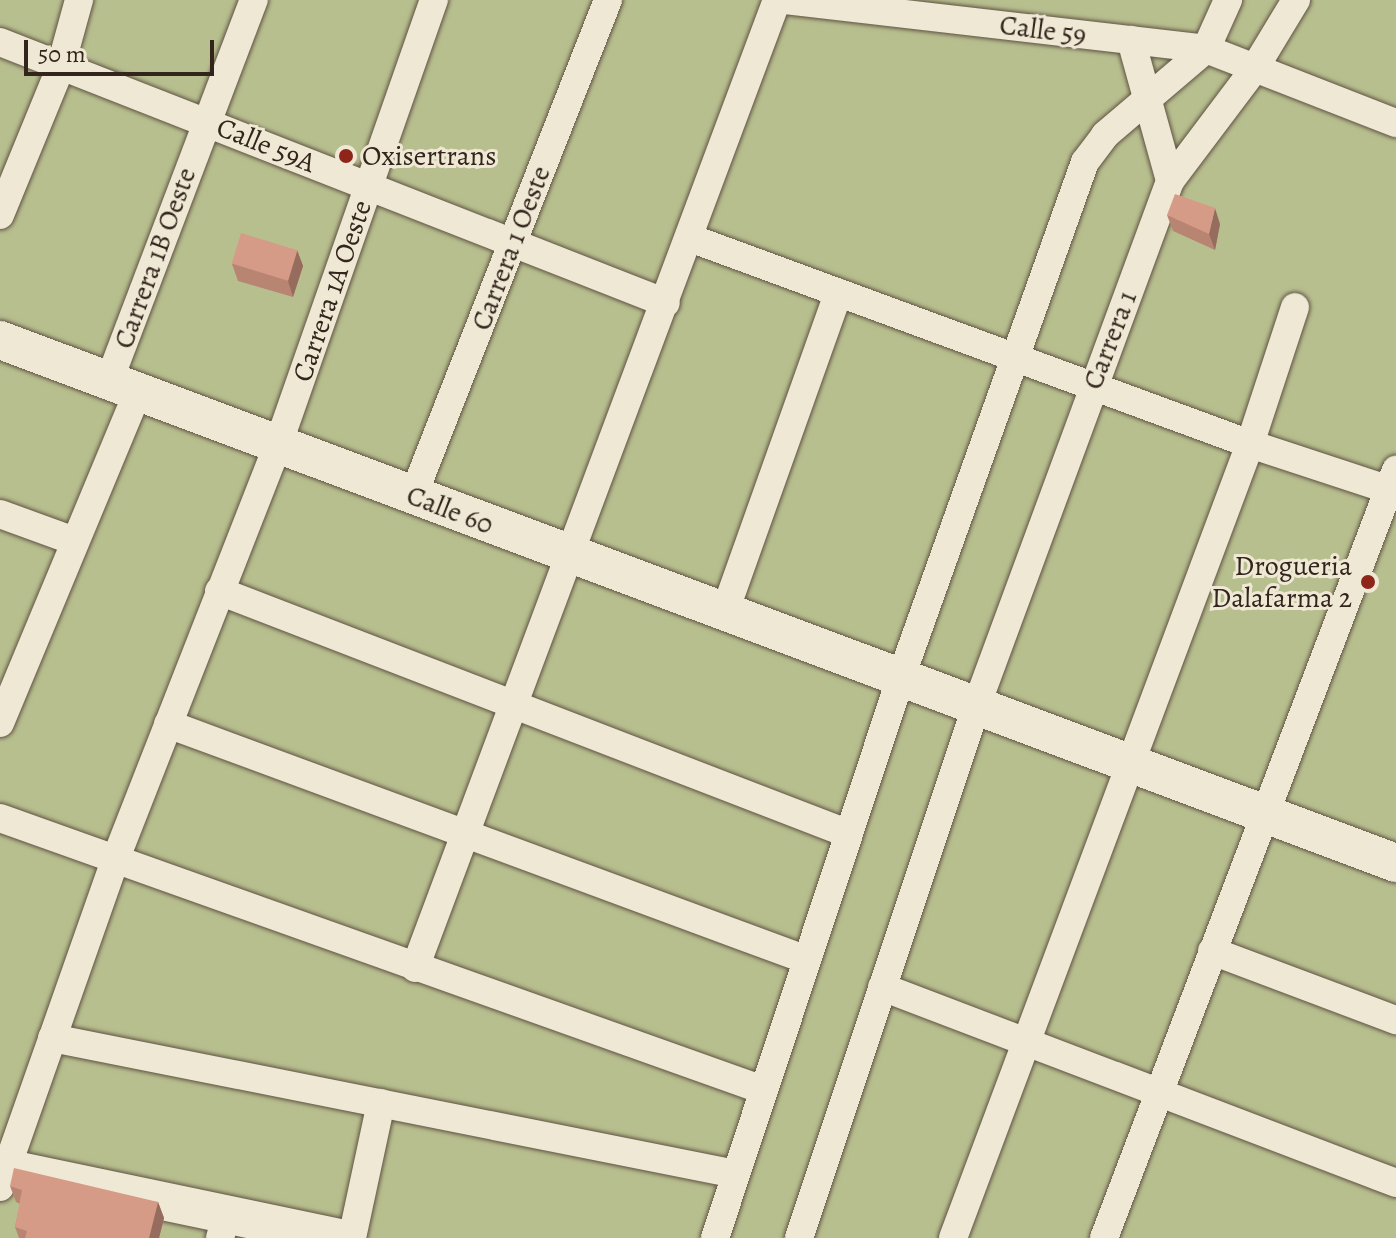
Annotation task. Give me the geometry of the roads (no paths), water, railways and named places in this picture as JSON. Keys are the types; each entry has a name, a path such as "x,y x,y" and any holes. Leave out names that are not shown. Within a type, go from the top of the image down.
{"street":[{"path":"0,215 60,69 79,0"},
{"name":"Carrera 1B Oeste","path":"0,723 8,680 74,541 206,121 254,0"},
{"name":"Carrera 1A Oeste","path":"2,1174 114,863 278,445 434,0"},
{"name":"Carrera 1 Oeste","path":"413,496 608,0"},
{"path":"415,968 512,704 572,556 777,0"},
{"name":"Calle 59","path":"784,0 1206,49 1253,71 1396,123"},
{"path":"715,1238 900,680 1085,162 1105,135 1206,49 1228,0"},
{"name":"Carrera 1","path":"799,1238 976,707 1170,181 1253,71 1296,0"},
{"path":"1131,40 1170,181"},
{"name":"Calle 59A","path":"0,42 60,69 206,121 666,303"},
{"path":"690,238 1250,444 1394,484 1104,1238"},
{"path":"724,614 838,293"},
{"path":"953,1238 1250,444 1295,307"},
{"name":"Calle 60","path":"0,340 900,680 1396,863"},
{"path":"0,514 74,541"},
{"path":"219,591 849,834"},
{"path":"168,724 807,960"},
{"path":"0,818 114,863 763,1090"},
{"path":"1212,951 1396,1020"},
{"path":"882,987 1396,1183"},
{"path":"52,1038 736,1174"},
{"path":"352,1238 381,1103"},
{"path":"2,1174 224,1226 341,1238"}],"place":[{"name":"Oxisertrans","path":"346,156"},
{"name":"Drogueria Dalafarma 2","path":"1368,582"}]}
